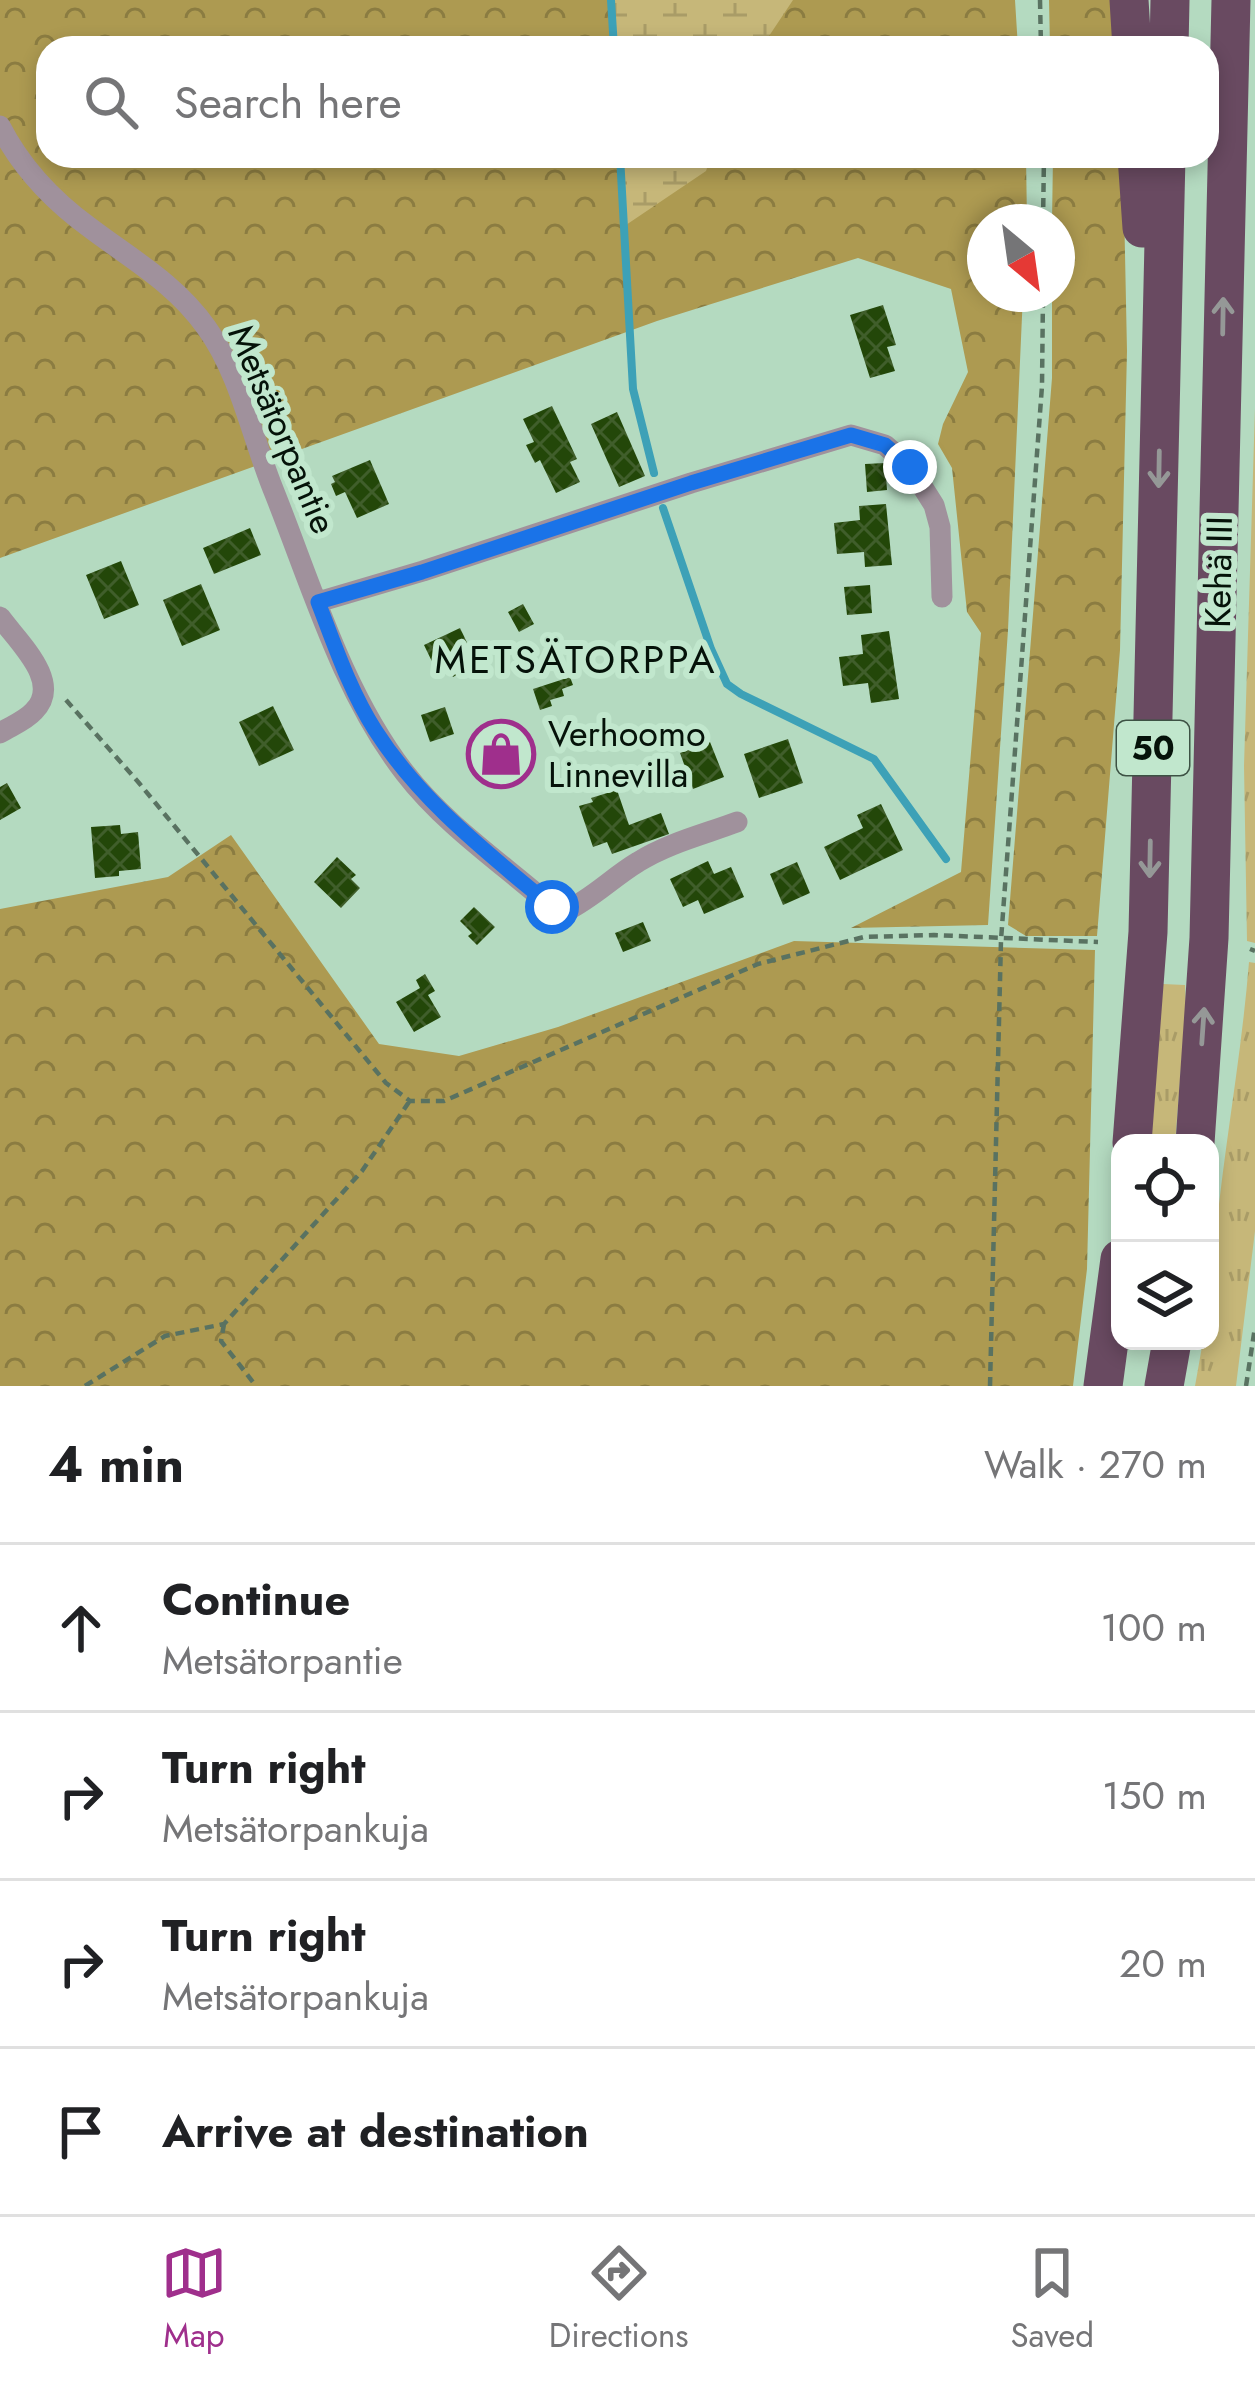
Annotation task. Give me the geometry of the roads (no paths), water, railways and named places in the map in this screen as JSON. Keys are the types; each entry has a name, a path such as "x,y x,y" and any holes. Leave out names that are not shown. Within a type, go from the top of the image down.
{"highway":[{"path":"1129,0 1131,36"},
{"path":"1169,36 1170,0"},
{"name":"Kehä III","path":"1196,1134 1209,938 1231,0"},
{"path":"1139,168 1141,223 1162,352"},
{"name":"Kehä III","path":"1133,1134 1148,932 1166,168"},
{"path":"1103,1386 1111,1326"},
{"path":"1164,1386 1170,1350"}],"street":[{"name":"Metsätorpantie","path":"0,126 28,170 54,198 160,277 209,330 227,364 346,674 373,727 406,775 435,806 552,907 566,911 651,854 737,822"},
{"path":"318,602 851,435 885,445 910,467 934,505 940,527 942,597"},
{"path":"0,617 45,680 38,708 0,733"}],"waterway":[{"path":"611,0 613,36"},
{"path":"621,168 633,389 654,473"},
{"path":"663,508 727,684 874,759 946,859"}],"place":[{"name":"Verhoomo Linnevilla","path":"501,754"}],"district":[{"name":"METSÄTORPPA","path":"576,659"}]}
